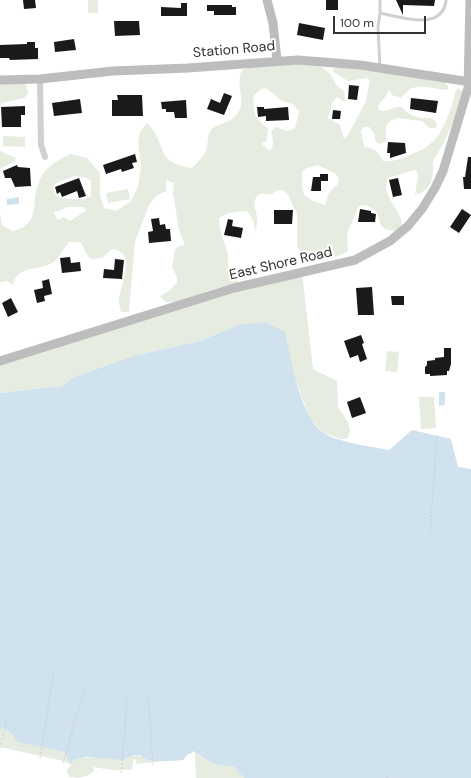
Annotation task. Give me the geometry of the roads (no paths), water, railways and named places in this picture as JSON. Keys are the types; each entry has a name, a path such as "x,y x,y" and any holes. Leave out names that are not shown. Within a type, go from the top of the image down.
{"main road":[{"path":"267,0 273,23 277,60"},
{"name":"East Shore Road","path":"0,361 234,288 342,264 370,253 390,241 408,226 429,200 443,171 470,82 470,0"},
{"name":"Station Road","path":"0,80 113,71 188,68 277,60 298,60 380,68 470,82"}],"street":[{"path":"40,78 41,145 44,157"}],"lane":[{"path":"380,0 378,27 380,68"},
{"path":"380,13 415,20 424,20 442,13 446,7 446,0"}],"water":[{"path":"19,197 19,204 7,205 7,199"},
{"path":"265,322 285,332 294,372 303,401 316,425 324,433 346,442 389,450 412,430 451,439 458,467 471,469 471,778 244,778 234,767 213,764 193,751 183,760 154,761 146,759 141,755 134,755 123,760 87,757 73,760 72,764 70,764 64,752 17,742 13,735 3,728 0,730 0,393 62,386 74,377 133,356 200,341 238,325"},
{"path":"439,392 445,392 445,405 439,406"}]}
